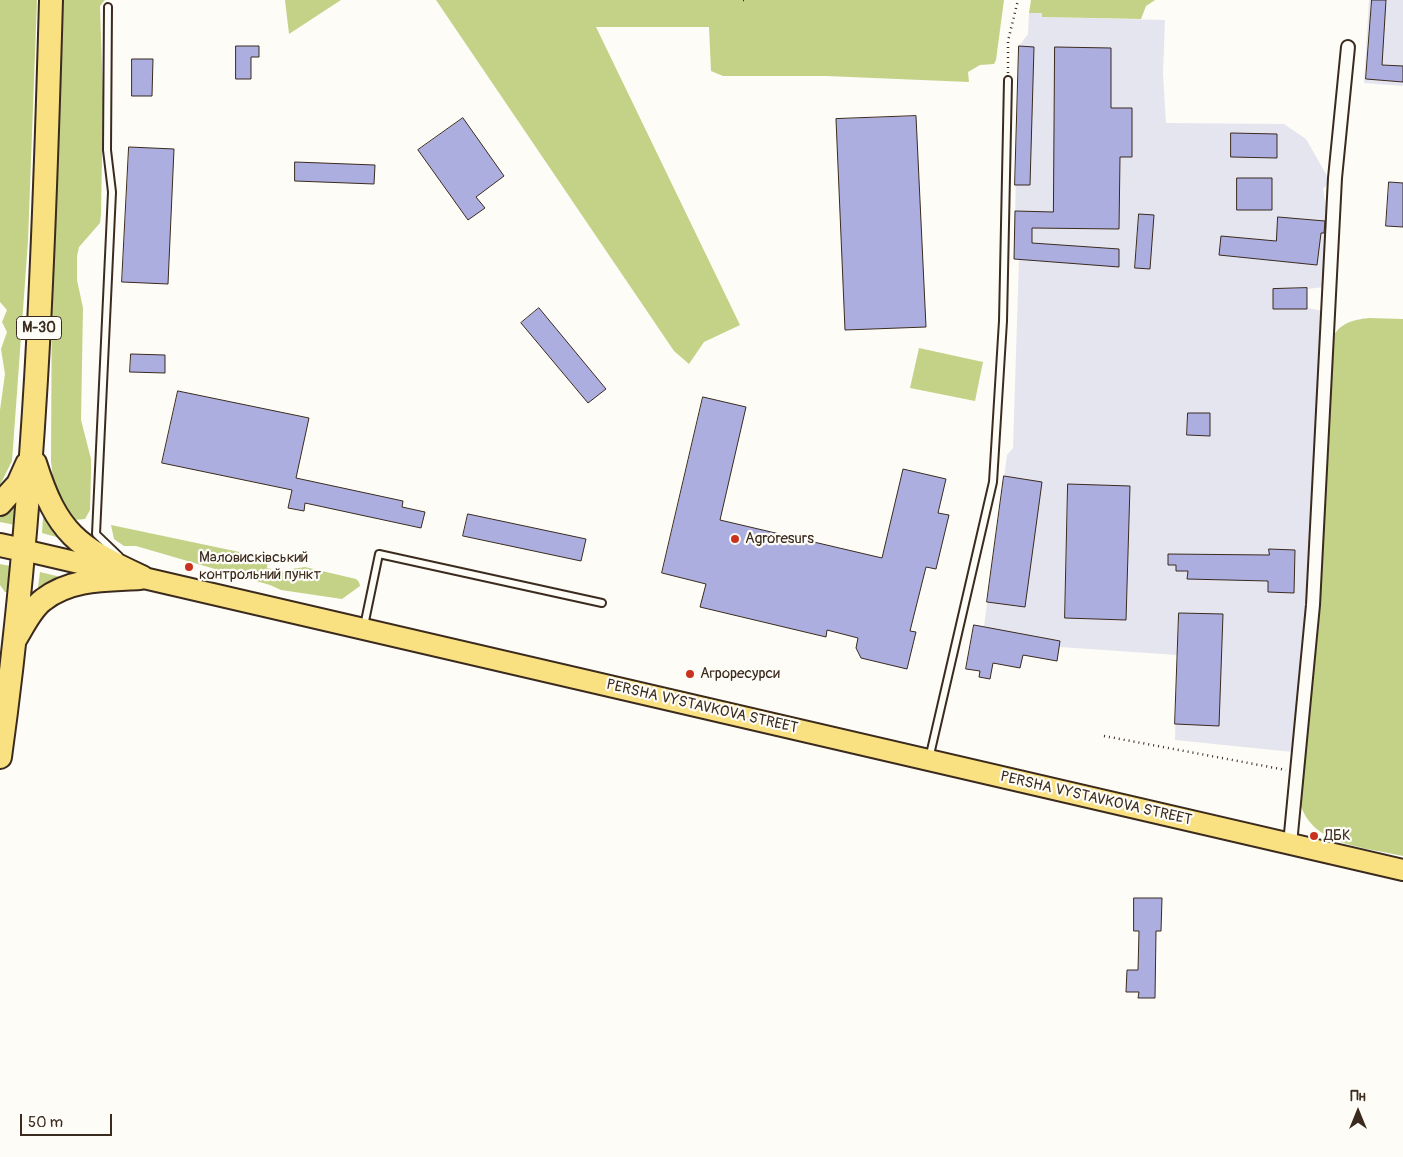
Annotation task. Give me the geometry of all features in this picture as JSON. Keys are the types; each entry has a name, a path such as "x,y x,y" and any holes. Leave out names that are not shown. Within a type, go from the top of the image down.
{"highway":[{"name":"М-30","path":"23,550 32,454 46,201 51,0"},
{"path":"0,504 18,484 32,454"},
{"path":"32,454 47,500 71,534 102,559 142,578"},
{"name":"PERSHA VYSTAVKOVA STREET","path":"0,545 23,550"},
{"path":"0,757 8,671 13,643 23,550"},
{"path":"13,643 42,600 64,587 89,581 142,578"},
{"path":"0,608 13,643"}],"main road":[{"name":"PERSHA VYSTAVKOVA STREET","path":"23,550 1403,870"}],"street":[{"path":"1290,844 1313,605 1334,188 1348,47"}],"lane":[{"path":"108,7 107,150 112,192 96,534 142,578"},
{"path":"929,760 993,482 1003,321 1008,80"},
{"path":"363,630 379,554 602,603"}],"path":[{"path":"1008,80 1008,41 1018,0"},
{"path":"1104,736 1297,772"}],"shaded area":[{"path":"1369,0 1403,0 1403,86 1364,83"},
{"path":"1029,13 1042,13 1042,17 1165,20 1163,74 1166,123 1284,124 1306,139 1330,181 1323,189 1328,218 1324,287 1307,289 1307,308 1323,311 1306,616 1293,752 1175,740 1177,655 1060,647 1057,661 1023,655 1020,668 993,663 990,679 979,677 979,671 966,669 974,625 984,626 1007,455 1013,448 1019,259 1014,259 1019,46 1028,34"}],"green space":[{"path":"0,0 37,0 28,241 12,461 0,485 0,410 5,374 1,349 7,332 2,322 7,310 0,302"},
{"path":"59,0 105,0 100,6 103,98 101,214 100,223 79,247 77,256 77,280 83,308 81,420 91,459 90,510 85,519 74,520 70,517 54,488 51,461 52,268"},
{"path":"285,0 341,0 289,34"},
{"path":"436,0 1004,0 996,60 994,64 980,65 968,72 969,82 826,76 723,76 711,71 709,27 596,27 740,325 704,342 689,364 674,351"},
{"path":"1031,0 1155,0 1146,6 1141,19 1042,17 1042,13 1029,13"},
{"path":"1369,318 1403,319 1403,856 1357,847 1328,836 1316,828 1306,817 1300,803 1320,613 1331,342 1337,331 1345,324"},
{"path":"919,348 983,362 975,401 910,388"},
{"path":"18,495 15,525 0,522 0,513"},
{"path":"44,502 71,541 42,533"},
{"path":"111,525 268,558 267,568 290,573 291,569 305,567 356,579 360,586 342,599 281,590 270,585 136,546 124,546 114,539"},
{"path":"0,564 10,566 7,592 0,585"},
{"path":"40,572 69,579 37,596"}],"building":[{"path":"1372,0 1386,0 1382,65 1403,66 1403,82 1366,79"},
{"path":"236,46 259,46 259,57 251,57 251,79 236,79"},
{"path":"1019,46 1034,47 1030,185 1015,185"},
{"path":"1055,47 1111,48 1111,108 1132,108 1132,157 1120,157 1119,229 1032,228 1032,243 1119,249 1119,267 1014,259 1015,211 1053,212"},
{"path":"132,59 153,59 152,96 132,96"},
{"path":"916,116 926,327 845,330 836,119"},
{"path":"463,118 504,176 476,197 485,208 468,220 418,150"},
{"path":"1231,133 1277,134 1277,158 1231,157"},
{"path":"129,147 174,149 168,284 122,282"},
{"path":"295,162 375,165 374,184 295,181"},
{"path":"1237,178 1272,178 1272,210 1237,210"},
{"path":"1389,182 1403,183 1403,227 1386,226"},
{"path":"1139,214 1154,215 1150,269 1135,268"},
{"path":"1278,217 1325,221 1324,233 1321,233 1317,265 1219,255 1221,236 1276,241"},
{"path":"1307,288 1307,309 1273,309 1273,289"},
{"path":"539,308 606,389 588,403 521,323"},
{"path":"131,354 165,355 165,373 130,372"},
{"path":"178,391 309,418 296,478 403,501 402,507 425,512 421,528 305,503 304,511 288,508 292,490 162,463"},
{"name":"Agroresurs","path":"703,397 746,407 720,520 882,558 903,469 946,479 938,513 949,515 936,569 926,567 910,631 916,632 907,669 861,658 856,648 858,638 827,630 826,637 700,607 706,584 662,573"},
{"path":"1188,413 1210,413 1210,436 1187,435"},
{"path":"1004,476 1042,482 1025,607 987,602"},
{"path":"1068,484 1130,486 1126,620 1065,618"},
{"path":"468,514 586,539 581,561 463,536"},
{"path":"1269,549 1295,550 1294,593 1268,592 1268,581 1187,579 1188,571 1176,571 1176,565 1168,565 1168,554 1269,555"},
{"path":"1179,613 1223,614 1219,726 1175,724"},
{"path":"974,625 1060,641 1057,661 1023,655 1020,668 993,663 990,679 979,677 980,671 966,669"},
{"path":"1134,898 1162,898 1161,931 1156,931 1155,998 1138,998 1139,992 1126,992 1127,970 1138,970 1139,931 1134,931"}],"place":[{"name":"Agroresurs","path":"735,539"},
{"name":"Маловисківський контрольний пункт","path":"189,567"},
{"name":"Агроресурси","path":"690,674"},
{"name":"ДБК","path":"1314,836"}]}
